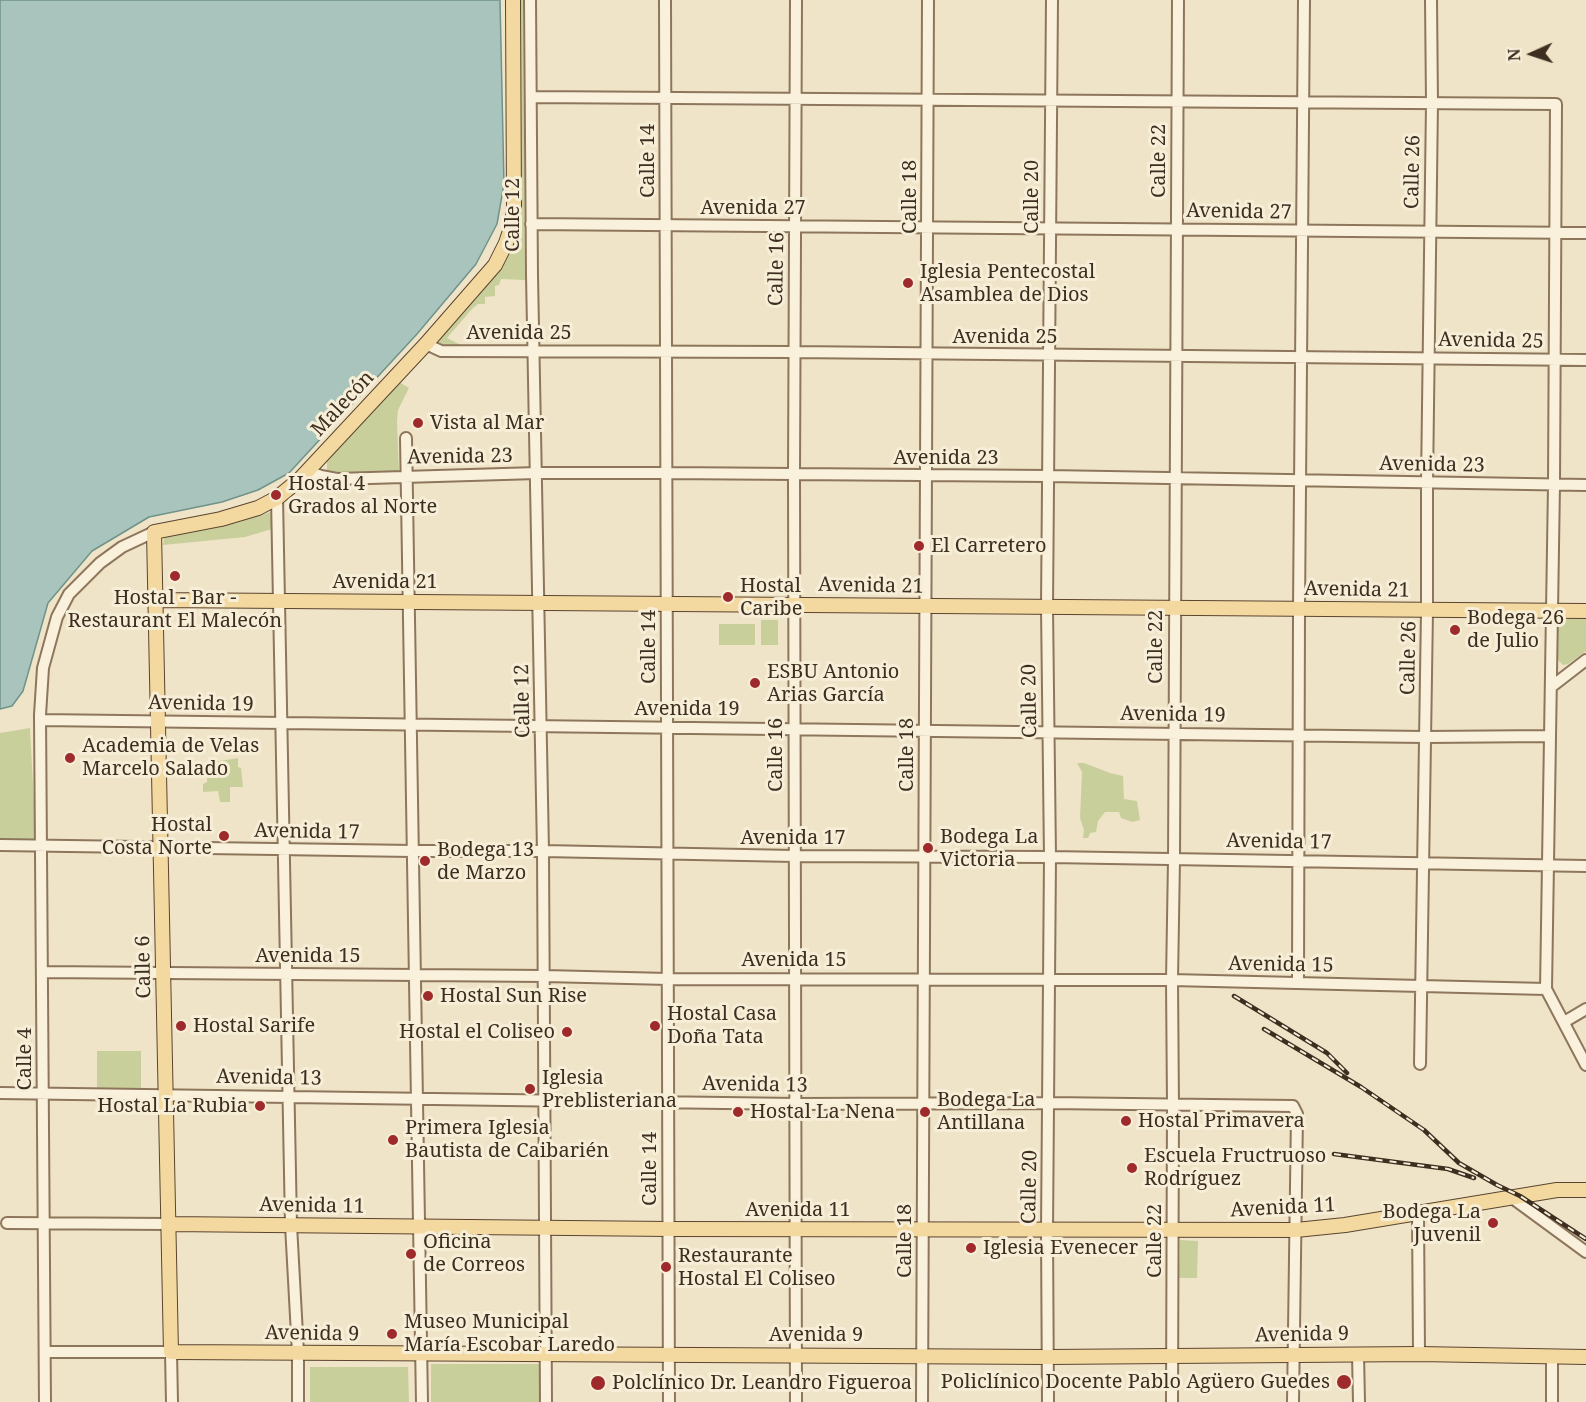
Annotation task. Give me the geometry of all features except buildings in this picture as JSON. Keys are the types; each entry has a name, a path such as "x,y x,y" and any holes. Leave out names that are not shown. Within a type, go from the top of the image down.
{"main road":[{"name":"Malecón","path":"154,532 221,519 258,508 277,498 308,471 490,271 506,243 512,225 515,185 513,0"},
{"name":"Calle 6","path":"154,532 171,1352"},
{"name":"Avenida 21","path":"156,600 1586,611"},
{"name":"Avenida 11","path":"169,1224 1047,1232 1296,1230 1557,1190 1586,1190"},
{"name":"Avenida 9","path":"171,1352 422,1355 669,1353 1048,1357 1419,1354 1586,1357"}],"street":[{"name":"Calle 12","path":"530,0 531,224 545,976 546,1402"},
{"name":"Calle 14","path":"665,0 669,1402"},
{"name":"Calle 16","path":"796,0 794,352 796,1402"},
{"name":"Calle 18","path":"922,1402 928,0"},
{"name":"Calle 20","path":"1048,1402 1050,857 1047,607 1052,0"},
{"name":"Calle 22","path":"1172,1402 1172,980 1178,0"},
{"path":"1298,983 1304,0"},
{"name":"Calle 26","path":"1420,1065 1425,862 1431,0"},
{"path":"531,97 1556,104 1556,360 1546,989 1586,1065"},
{"name":"Avenida 27","path":"531,224 1586,233"},
{"name":"Avenida 25","path":"426,344 441,351 1586,360"},
{"path":"406,438 422,1402"},
{"name":"Avenida 23","path":"308,471 321,476 337,478 537,473 666,473 1048,476 1586,485"},
{"path":"277,498 291,1225 298,1353 298,1402"},
{"name":"Malecón","path":"40,718 43,668 57,617 69,594 100,563 122,547 154,532"},
{"path":"1551,687 1586,660"},
{"name":"Avenida 19","path":"40,718 159,722 542,727 794,728 1425,737 1549,736"},
{"name":"Calle 4","path":"40,718 45,1402"},
{"name":"Avenida 17","path":"0,845 543,851 668,855 925,855 1586,866"},
{"name":"Avenida 15","path":"42,972 668,979 1172,980 1546,989"},
{"path":"1564,1022 1586,1009"},
{"name":"Avenida 13","path":"0,1093 796,1104 923,1102 1293,1106 1297,1114 1296,1230"},
{"path":"1511,1197 1586,1252"},
{"path":"1418,1213 1419,1354"},
{"name":"Avenida 11","path":"7,1223 169,1224"},
{"path":"1293,1402 1296,1230"},
{"name":"Avenida 9","path":"45,1352 171,1352"},
{"name":"Calle 6","path":"171,1352 172,1402"},
{"path":"1358,1354 1359,1402"},
{"path":"1552,1356 1552,1402"}],"green space":[{"path":"517,0 523,0 525,280 501,279 499,285 495,286 495,296 485,297 485,304 478,304 472,309 447,338 461,345 459,349 440,346 441,335 493,278 506,253"},
{"path":"399,382 409,388 398,410 399,473 327,471 327,461"},
{"path":"270,512 272,529 245,537 163,545 164,538 170,532 239,522"},
{"path":"1557,617 1586,617 1586,651 1563,665 1557,659"},
{"path":"761,620 778,620 778,645 761,645"},
{"path":"719,624 755,624 755,645 719,645"},
{"path":"30,728 36,842 0,841 0,733"},
{"path":"238,758 243,787 230,787 230,802 220,802 218,791 203,792 203,784 207,782 208,763"},
{"path":"1077,763 1084,763 1123,776 1124,799 1137,801 1140,820 1132,822 1121,818 1119,812 1105,812 1098,821 1096,832 1090,833 1088,838 1083,838 1084,830 1080,818 1082,772"},
{"path":"97,1051 141,1051 141,1089 97,1089"},
{"path":"1180,1240 1198,1241 1197,1278 1179,1278"},
{"path":"431,1364 539,1364 539,1402 431,1402"},
{"path":"310,1367 408,1367 409,1402 310,1402"}],"water":[{"path":"0,0 500,0 504,184 497,224 476,264 417,334 289,473 258,490 222,502 149,517 92,551 48,603 23,691 12,706 0,709"}],"railway":[{"path":"1234,996 1327,1053 1347,1073"},
{"path":"1264,1029 1361,1087 1424,1130 1459,1163 1520,1196 1586,1239"},
{"path":"1334,1154 1448,1169 1474,1178"}],"place":[{"name":"Iglesia Pentecostal Asamblea de Dios","path":"908,283"},
{"name":"Vista al Mar","path":"418,423"},
{"name":"Hostal 4 Grados al Norte","path":"276,495"},
{"name":"El Carretero","path":"919,546"},
{"name":"Hostal - Bar - Restaurant El Malecón","path":"175,576"},
{"name":"Hostal Caribe","path":"728,597"},
{"name":"Bodega 26 de Julio","path":"1455,630"},
{"name":"ESBU Antonio Arias García","path":"755,683"},
{"name":"Academia de Velas Marcelo Salado","path":"70,758"},
{"name":"Hostal Costa Norte","path":"224,836"},
{"name":"Bodega La Victoria","path":"928,848"},
{"name":"Bodega 13 de Marzo","path":"425,861"},
{"name":"Hostal Sun Rise","path":"428,996"},
{"name":"Hostal Sarife","path":"181,1026"},
{"name":"Hostal Casa Doña Tata","path":"655,1026"},
{"name":"Hostal el Coliseo","path":"567,1032"},
{"name":"Iglesia Preblisteriana","path":"530,1089"},
{"name":"Hostal La Rubia","path":"260,1106"},
{"name":"Hostal La Nena","path":"738,1112"},
{"name":"Bodega La Antillana","path":"925,1112"},
{"name":"Hostal Primavera","path":"1126,1121"},
{"name":"Primera Iglesia Bautista de Caibarién","path":"393,1140"},
{"name":"Escuela Fructruoso Rodríguez","path":"1132,1168"},
{"name":"Bodega La Juvenil","path":"1493,1223"},
{"name":"Iglesia Evenecer","path":"971,1248"},
{"name":"Oficina de Correos","path":"411,1254"},
{"name":"Restaurante Hostal El Coliseo","path":"666,1267"},
{"name":"Museo Municipal María Escobar Laredo","path":"392,1334"},
{"name":"Policlínico Docente Pablo Agüero Guedes","path":"1344,1382"},
{"name":"Polclínico Dr. Leandro Figueroa","path":"598,1383"}]}
